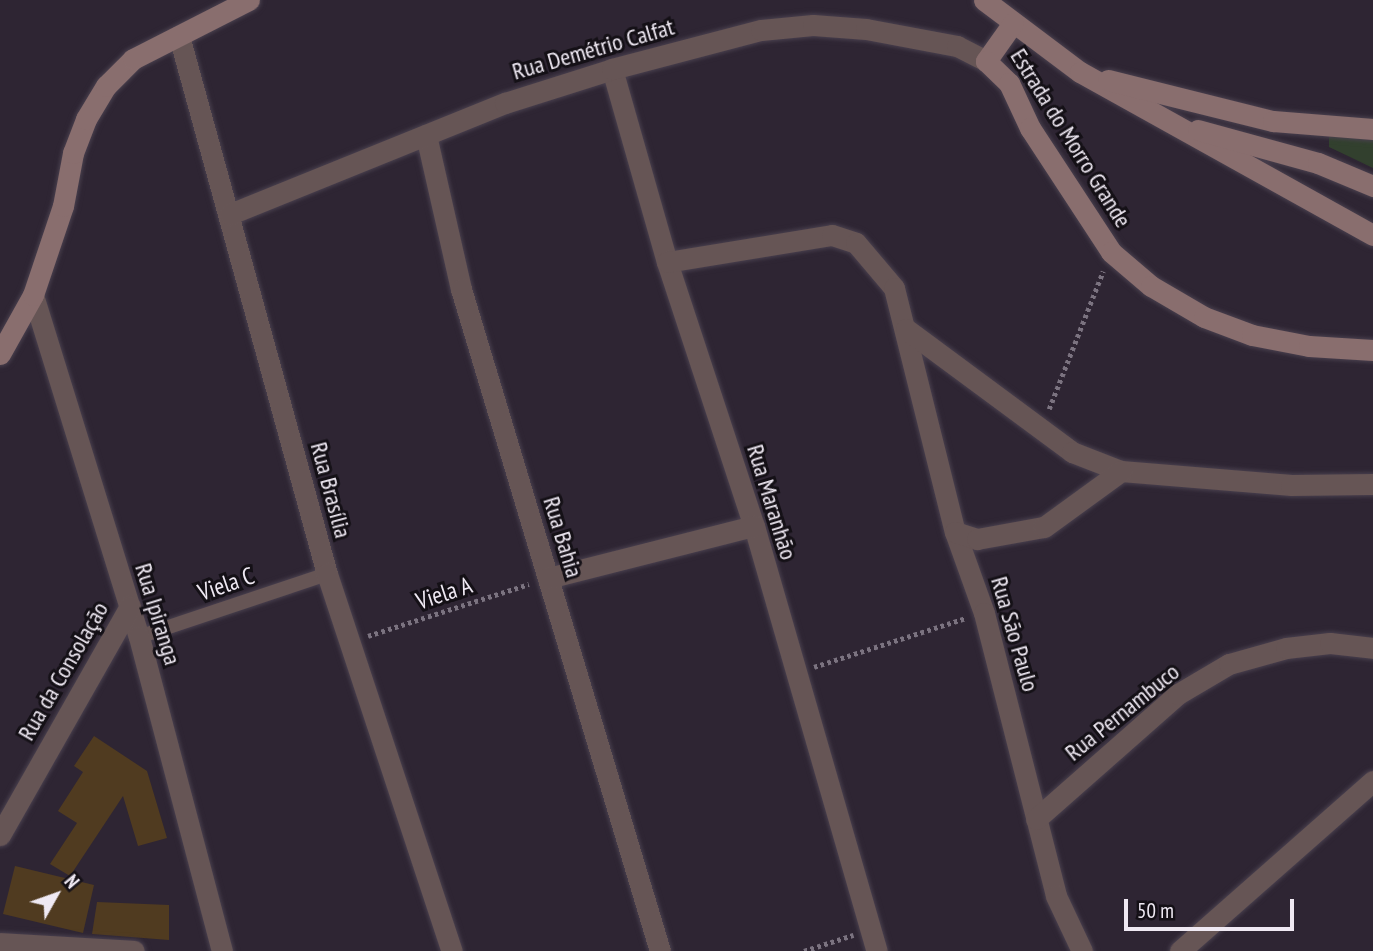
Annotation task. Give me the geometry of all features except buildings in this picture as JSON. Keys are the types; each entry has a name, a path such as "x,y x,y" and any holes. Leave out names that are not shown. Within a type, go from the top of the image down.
{"street":[{"path":"0,354 33,295 86,119 106,86 133,59 249,0"},
{"name":"Estrada do Morro Grande","path":"984,0 1080,72 1373,235"},
{"name":"Estrada do Morro Grande","path":"1013,23 986,61 1009,83 1030,128 1111,252 1151,286 1204,317 1252,335 1309,346 1373,350"},
{"name":"Rua Demétrio Calfat","path":"230,214 505,103 612,69 761,30 813,25 912,36 957,46 986,61"},
{"name":"Rua Brasília","path":"179,36 327,574 452,951"},
{"name":"Rua Maranhão","path":"612,69 667,262 754,526 793,674 877,951"},
{"name":"Estrada do Morro Grande","path":"1080,72 1273,121 1373,129"},
{"name":"Estrada do Morro Grande","path":"1168,123 1318,163 1373,186"},
{"name":"Rua Bahia","path":"426,135 461,289 660,951"},
{"name":"Rua São Paulo","path":"667,262 832,235 856,243 876,261 894,288 955,532 984,613 1056,896 1082,951"},
{"name":"Rua Ipiranga","path":"33,295 139,637 222,951"},
{"path":"906,329 1072,452 1121,471 1291,485 1373,484"},
{"path":"955,532 977,539 1044,527 1121,471"},
{"path":"548,578 754,526"},
{"name":"Rua da Consolação","path":"0,835 130,606"},
{"path":"1368,647 1373,626"},
{"name":"Rua Pernambuco","path":"1036,819 1178,694 1229,664 1286,648 1330,643 1368,647"},
{"path":"1180,951 1373,781"},
{"path":"0,943 134,951"}],"lane":[{"name":"Viela C","path":"139,637 327,574"}],"path":[{"path":"1041,429 1111,252"},
{"name":"Viela A","path":"350,641 548,578"},
{"path":"793,674 984,613"},
{"path":"804,951 872,928"}],"green space":[{"path":"1329,136 1373,140 1373,168 1329,147"}]}
